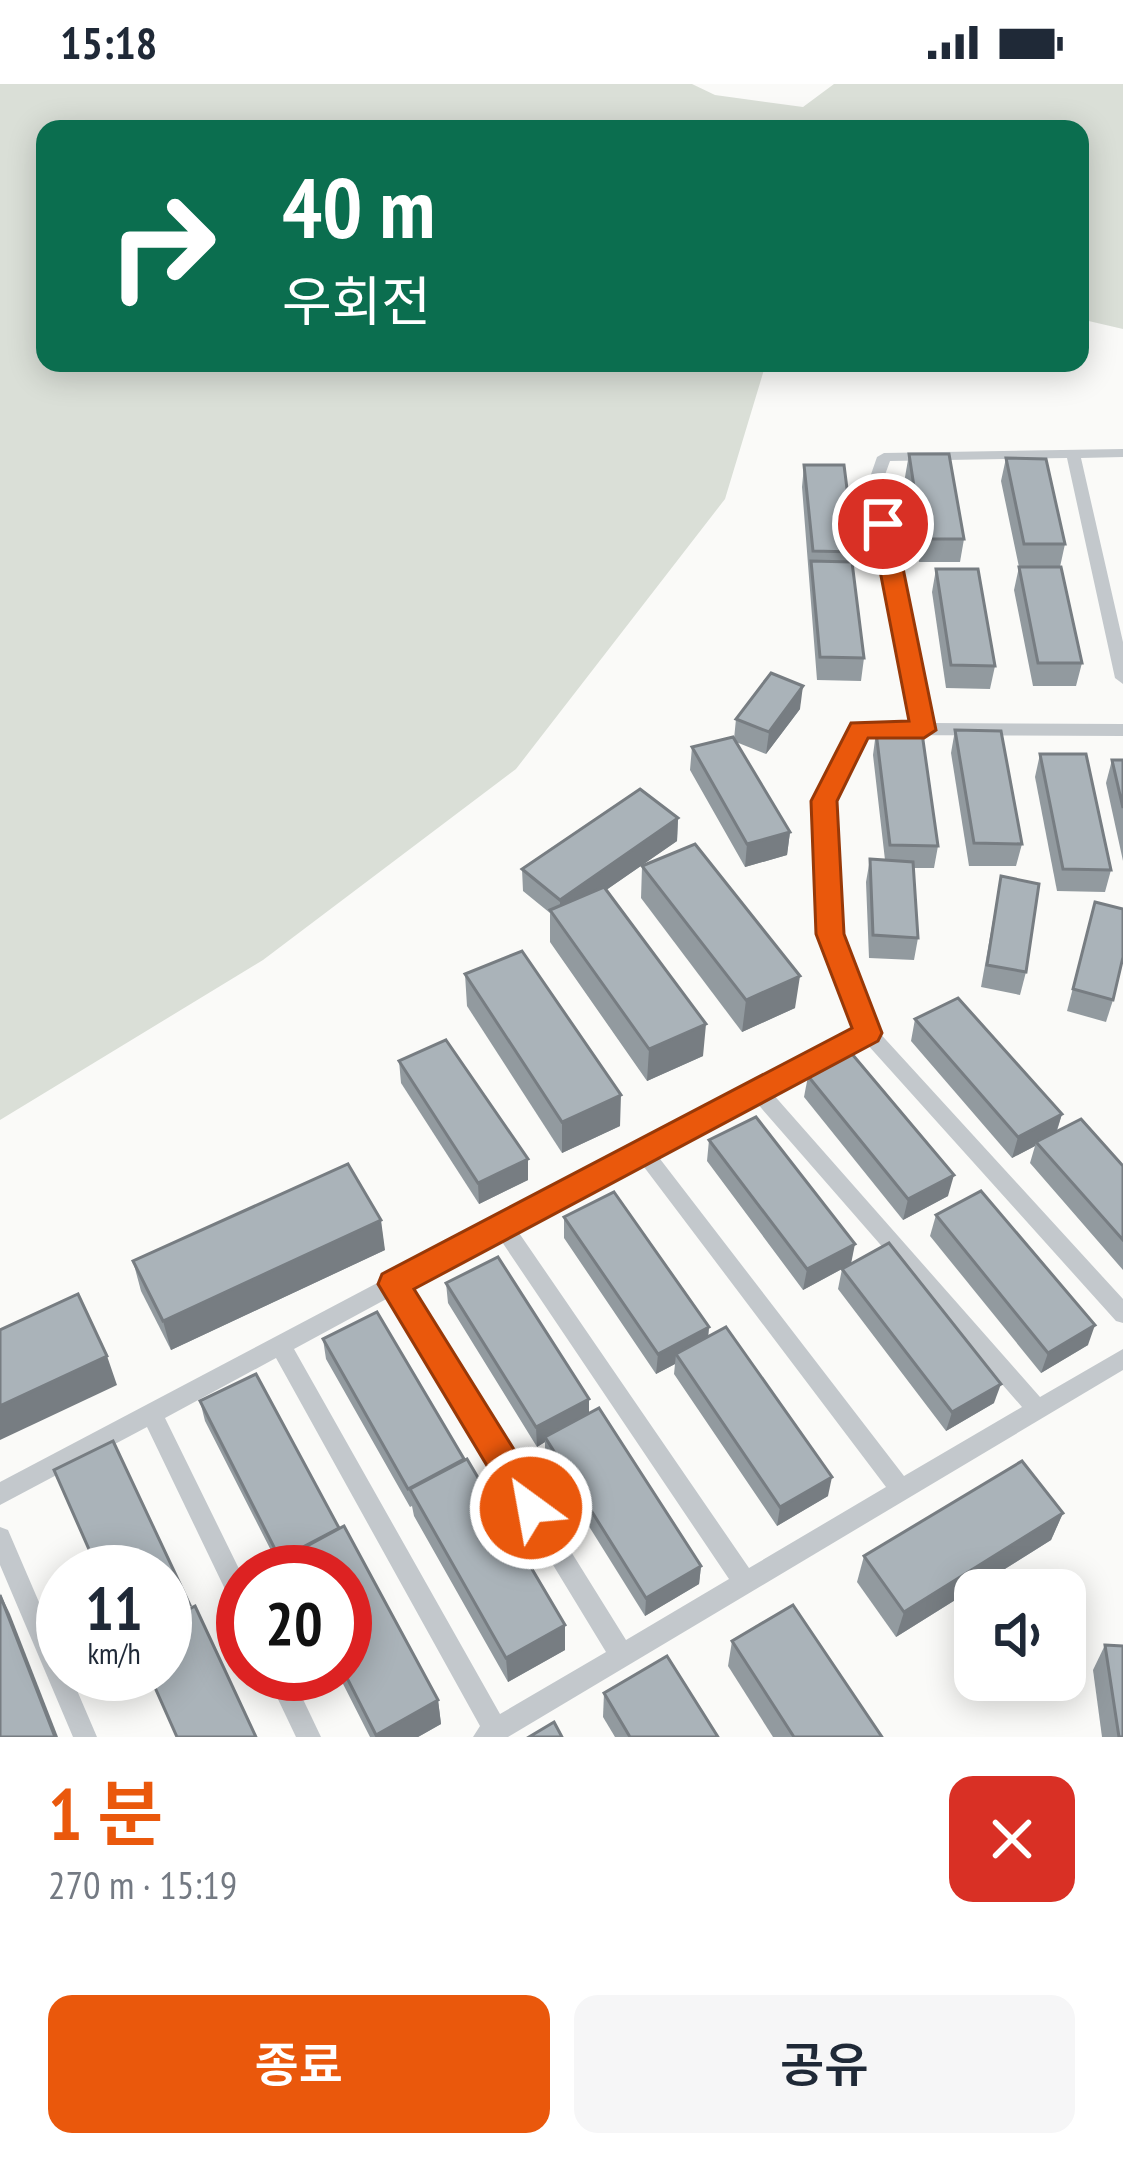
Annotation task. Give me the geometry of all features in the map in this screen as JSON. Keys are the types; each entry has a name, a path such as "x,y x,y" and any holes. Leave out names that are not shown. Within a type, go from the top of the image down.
{"lane":[{"path":"924,730 875,483 884,457 1123,453"},
{"path":"1073,454 1123,678"},
{"path":"1123,730 860,729 824,801 830,934 868,1033 1123,1314"},
{"path":"0,1495 868,1033"},
{"path":"757,1089 1038,1411"},
{"path":"642,1150 902,1491"},
{"path":"502,1225 746,1584"},
{"path":"393,1284 623,1657"},
{"path":"280,1344 490,1733 1123,1360"},
{"path":"151,1413 216,1547"},
{"path":"0,1538 85,1737"},
{"path":"291,1701 309,1737"}],"shaded area":[{"path":"0,84 692,84 715,95 803,107 834,84 1123,84 1123,329 1089,321 1089,120 36,120 36,372 763,372 725,499 516,769 263,960 0,1120"}],"building":[{"path":"909,454 949,454 964,539 922,539"},
{"path":"1006,458 1046,459 1065,544 1024,544"},
{"path":"804,465 844,465 855,552 813,551"},
{"path":"811,561 852,562 864,658 820,657"},
{"path":"1019,567 1061,567 1082,663 1038,663"},
{"path":"936,569 978,569 995,666 951,665"},
{"path":"771,673 803,686 769,732 736,719"},
{"path":"955,730 1001,731 1022,844 974,843"},
{"path":"876,732 922,733 938,846 890,845"},
{"path":"733,737 790,832 747,844 692,747"},
{"path":"1040,754 1086,754 1111,870 1063,869"},
{"path":"1112,760 1123,760 1123,808"},
{"path":"640,789 678,818 560,900 522,869"},
{"path":"695,844 800,976 746,1000 642,866"},
{"path":"870,859 913,862 918,938 873,935"},
{"path":"1001,876 1039,884 1026,972 987,965"},
{"path":"604,887 706,1024 649,1049 550,910"},
{"path":"1095,902 1123,909 1123,957 1113,1000 1073,989"},
{"path":"522,951 621,1095 562,1122 465,974"},
{"path":"958,998 1062,1114 1018,1137 915,1019"},
{"path":"446,1040 528,1159 478,1183 399,1061"},
{"path":"852,1054 954,1175 908,1199 808,1076"},
{"path":"756,1117 855,1244 807,1269 709,1140"},
{"path":"1081,1119 1123,1166 1123,1240 1036,1142"},
{"path":"348,1164 381,1220 163,1321 133,1261"},
{"path":"981,1191 1095,1325 1048,1353 936,1215"},
{"path":"614,1192 709,1327 658,1354 564,1217"},
{"path":"889,1243 1001,1384 952,1412 842,1269"},
{"path":"498,1257 589,1399 536,1427 446,1283"},
{"path":"78,1294 107,1356 0,1406 0,1330"},
{"path":"377,1312 464,1459 408,1489 323,1339"},
{"path":"726,1327 832,1477 780,1507 676,1354"},
{"path":"256,1374 339,1528 307,1545 273,1545 200,1401"},
{"path":"599,1408 701,1566 646,1598 545,1437"},
{"path":"113,1441 162,1545 87,1545 54,1470"},
{"path":"467,1459 565,1625 506,1658 410,1489"},
{"path":"1022,1461 1063,1513 973,1569 954,1569 954,1581 904,1612 864,1556"},
{"path":"344,1526 354,1545 309,1545"},
{"path":"372,1578 438,1700 376,1735 359,1701 372,1701"},
{"path":"0,1595 36,1688 36,1701 41,1701 55,1737 0,1737"},
{"path":"793,1605 882,1737 794,1737 732,1641"},
{"path":"192,1608 216,1651 216,1701 239,1701 256,1737 177,1737 161,1701 192,1701"},
{"path":"1105,1645 1123,1646 1123,1737 1119,1737"},
{"path":"667,1656 718,1737 630,1737 604,1693"},
{"path":"554,1722 562,1737 529,1737"}],"route":[{"path":"531,1508 393,1284 868,1033 830,934 824,801 860,729 924,730 883,524"}]}
